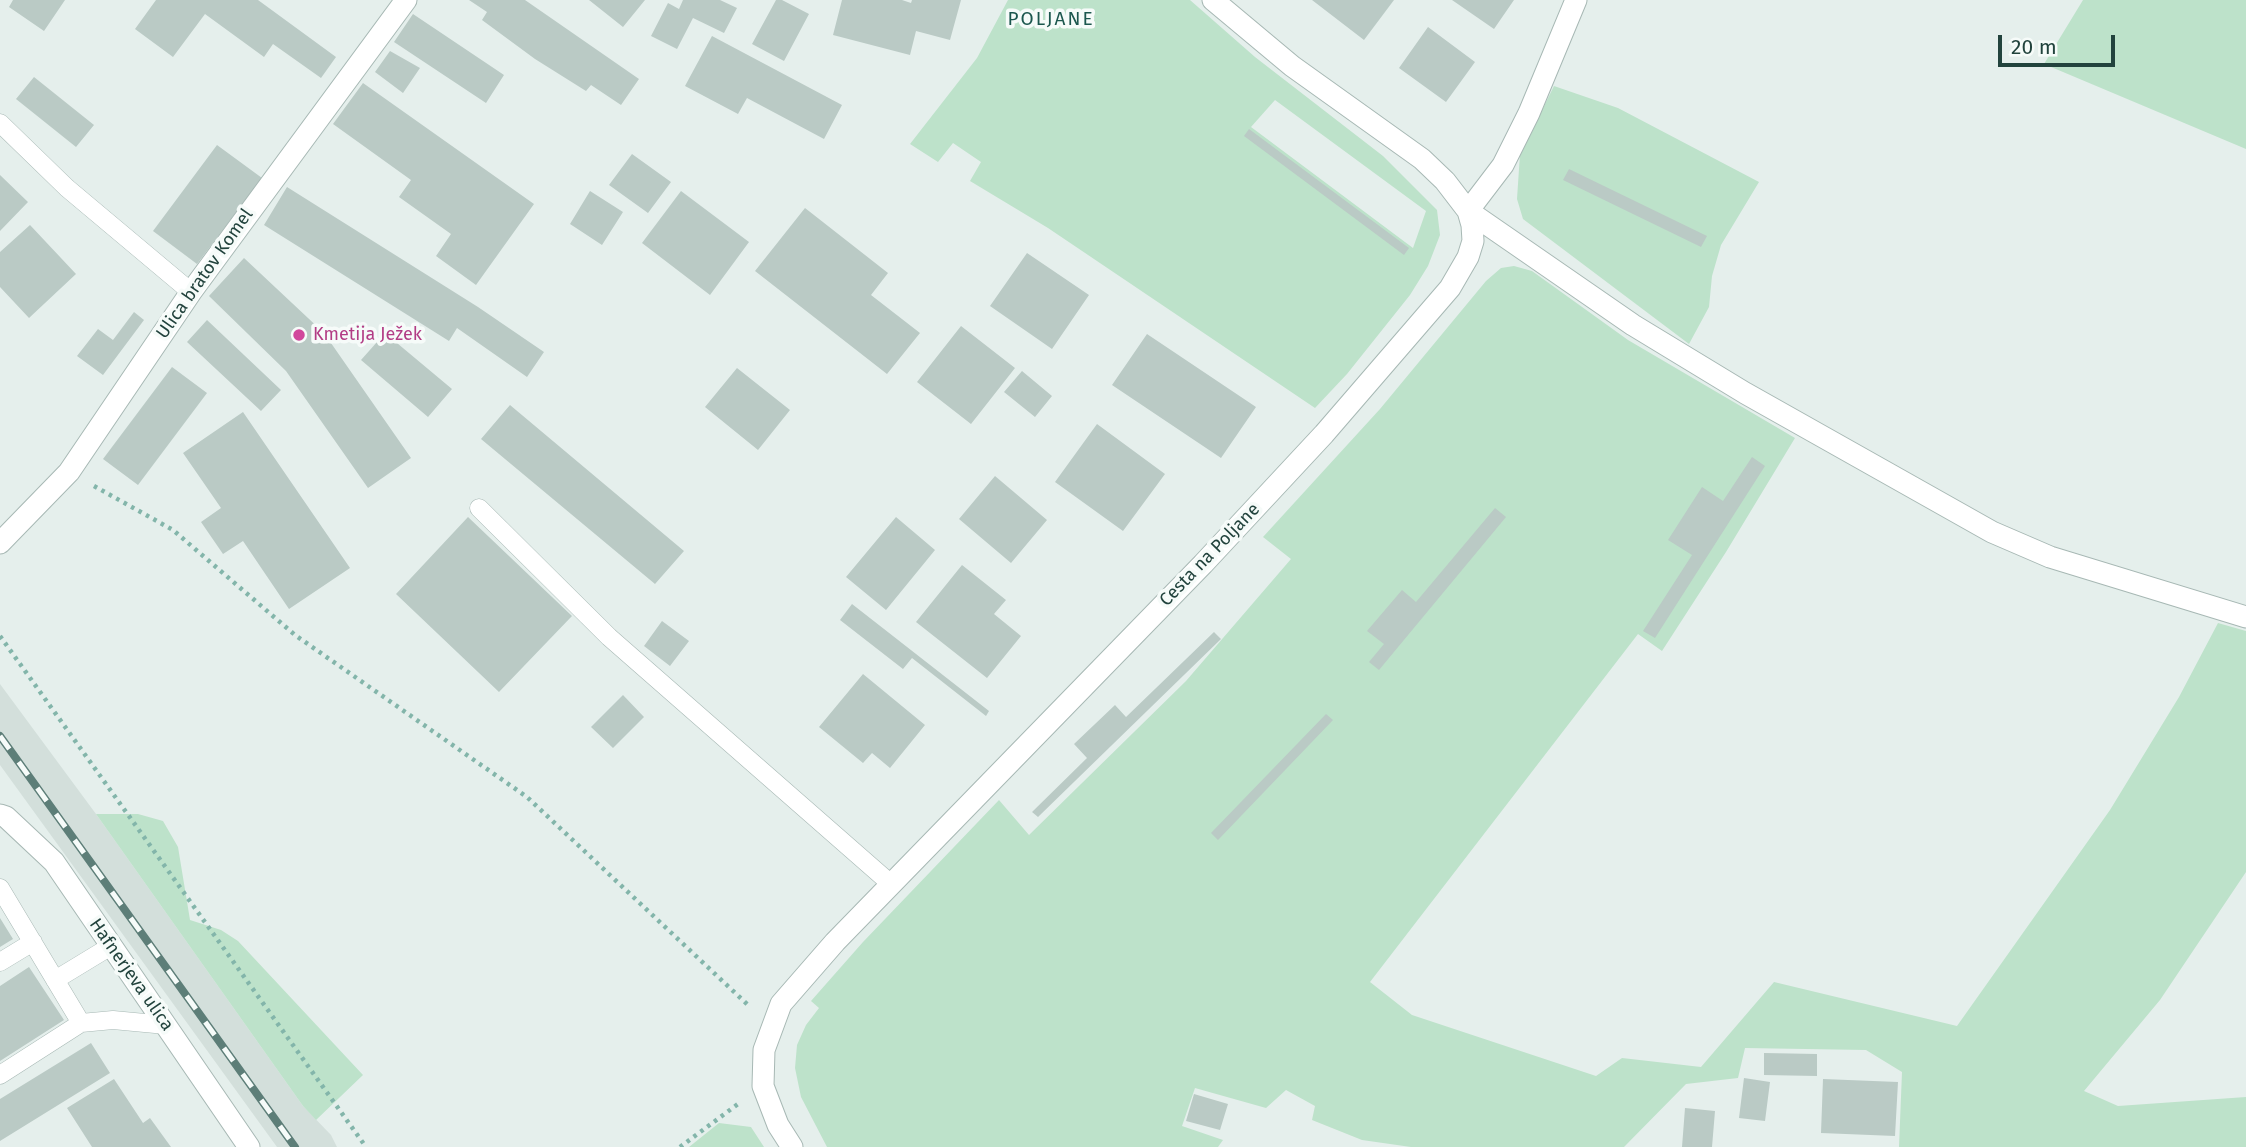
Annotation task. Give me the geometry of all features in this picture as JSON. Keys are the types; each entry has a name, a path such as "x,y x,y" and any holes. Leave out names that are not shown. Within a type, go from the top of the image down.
{"street":[{"name":"Ulica bratov Komel","path":"0,543 69,472 191,292 406,0"},
{"path":"1213,0 1292,66 1422,159 1445,181 1468,211 1633,325 1756,400 1992,532 2050,557 2246,617"},
{"path":"1468,211 1503,165 1530,113 1576,0"},
{"name":"Cesta na Poljane","path":"792,1147 778,1125 763,1086 764,1050 781,1004 891,884 1212,554 1324,434 1441,299 1468,257 1473,241 1468,211"},
{"name":"Hafnerjeva ulica","path":"0,815 6,817 54,862 249,1147"}],"lane":[{"path":"0,123 67,188 191,292"},
{"path":"479,508 608,637 891,884"},
{"path":"0,888 81,1023"},
{"path":"0,962 33,942"},
{"path":"55,980 111,946"},
{"path":"0,1075 81,1023 113,1020 166,1025"}],"path":[{"path":"69,472 173,530 295,635 527,797 771,1028"},
{"path":"0,636 366,1147"},
{"path":"680,1147 763,1086"}],"shaded area":[{"path":"0,684 96,814 303,1106 331,1135 337,1147 277,1147 0,765"}],"green space":[{"path":"1008,0 1190,0 1255,57 1383,156 1437,210 1440,235 1428,266 1410,295 1347,374 1315,408 1048,228 970,181 981,162 953,143 938,162 910,144 977,58","holes":["1275,100 1426,211 1413,248 1251,127"]},
{"path":"2083,0 2246,0 2246,149 2044,64"},
{"path":"1554,86 1618,108 1759,182 1721,245 1712,276 1709,307 1689,344 1523,219 1517,199 1520,154"},
{"path":"1514,266 1532,271 1628,340 1795,438 1662,651 1638,634 1370,982 1412,1015 1596,1076 1622,1058 1701,1067 1774,982 1957,1026 2110,810 2179,697 2218,623 2246,631 2246,872 2160,1000 2084,1091 2118,1106 2246,1097 2246,1147 1899,1147 1902,1072 1866,1050 1745,1048 1738,1078 1686,1084 1624,1147 1411,1147 1362,1140 1312,1120 1315,1106 1286,1090 1266,1108 1195,1088 1182,1126 1223,1140 1218,1147 827,1147 801,1097 795,1068 797,1045 806,1025 819,1008 811,1001 863,942 999,800 1029,835 1186,681 1291,559 1263,537 1380,409 1486,281 1501,268"},
{"path":"96,814 138,814 163,821 178,847 190,920 221,930 238,941 363,1075 316,1120 303,1106"},
{"path":"719,1123 751,1127 764,1147 689,1147"}],"building":[{"path":"13,0 65,0 44,31 9,7"},
{"path":"156,0 258,0 336,57 321,78 273,44 264,57 205,14 173,57 135,29"},
{"path":"469,0 525,0 639,79 621,105 591,85 586,91 535,59 482,20 487,12"},
{"path":"589,0 645,0 623,27"},
{"path":"683,0 720,0 737,8 724,33 693,18 677,49 651,36 668,3 679,9"},
{"path":"776,0 782,0 809,14 784,61 752,44"},
{"path":"842,0 902,0 911,3 912,0 961,0 950,40 916,31 910,55 833,35"},
{"path":"1312,0 1394,0 1364,40"},
{"path":"1452,0 1514,0 1494,29"},
{"path":"413,14 504,75 486,103 394,42"},
{"path":"1428,27 1475,62 1446,102 1399,68"},
{"path":"712,36 842,105 824,139 747,98 738,114 685,86"},
{"path":"390,51 420,68 403,93 375,72"},
{"path":"34,77 94,125 76,147 16,99"},
{"path":"363,83 534,204 476,285 436,256 451,234 399,197 411,180 333,124"},
{"path":"1249,129 1409,248 1404,255 1244,136"},
{"path":"217,145 262,178 197,264 153,231"},
{"path":"632,154 671,182 648,213 609,185"},
{"path":"1569,169 1707,236 1701,247 1563,180"},
{"path":"0,175 28,202 0,231"},
{"path":"287,187 478,307 544,352 527,377 457,328 449,341 264,225"},
{"path":"590,191 623,212 602,245 570,224"},
{"path":"681,191 749,242 710,295 642,243"},
{"path":"805,208 888,273 871,295 920,333 887,374 755,271"},
{"path":"30,225 76,274 29,318 0,287 0,252"},
{"path":"1027,253 1089,295 1052,349 990,306"},
{"path":"244,258 324,333 411,458 368,488 286,371 209,296"},
{"path":"134,312 144,320 103,375 77,356 98,329 113,340"},
{"path":"207,320 281,390 261,411 187,342"},
{"path":"961,326 1015,368 971,424 917,382"},
{"path":"385,333 452,389 428,417 361,360"},
{"path":"1147,334 1256,407 1221,458 1112,385"},
{"path":"172,367 207,393 138,485 103,459"},
{"path":"737,368 790,410 758,450 705,407"},
{"path":"1022,371 1052,396 1035,417 1004,392"},
{"path":"510,405 684,551 655,584 481,439"},
{"path":"243,412 350,568 289,609 243,541 223,554 201,522 221,508 183,453"},
{"path":"1097,424 1165,474 1123,531 1055,482"},
{"path":"1752,457 1765,466 1655,638 1643,631 1692,555 1668,540 1702,487 1723,501"},
{"path":"995,476 1047,520 1011,563 959,519"},
{"path":"1495,508 1506,517 1379,670 1369,662 1384,644 1367,631 1402,590 1416,602"},
{"path":"468,517 572,616 499,692 396,594"},
{"path":"896,517 935,550 886,610 846,577"},
{"path":"962,565 1006,600 994,614 1021,636 987,678 916,622"},
{"path":"852,604 989,711 986,716 912,658 903,669 840,620"},
{"path":"662,621 689,641 670,666 644,646"},
{"path":"1214,632 1221,639 1038,817 1032,812 1087,758 1074,744 1115,705 1126,717"},
{"path":"863,674 925,725 890,768 872,753 863,763 819,727"},
{"path":"623,695 644,717 613,748 591,727"},
{"path":"1326,714 1333,720 1218,840 1211,833"},
{"path":"0,918 13,939 0,947"},
{"path":"29,967 64,1020 0,1061 0,986"},
{"path":"91,1043 110,1073 0,1141 0,1099"},
{"path":"1764,1053 1817,1054 1817,1076 1764,1075"},
{"path":"1744,1078 1770,1082 1765,1121 1739,1118"},
{"path":"114,1079 143,1123 150,1118 171,1147 92,1147 67,1108"},
{"path":"1823,1079 1898,1082 1895,1136 1821,1133"},
{"path":"1194,1094 1228,1104 1220,1130 1186,1121"},
{"path":"1685,1108 1715,1111 1712,1147 1682,1147"}],"railway":[{"path":"0,736 295,1147"}],"place":[{"name":"Kmetija Ježek","path":"299,335"}],"district":[{"name":"POLJANE","path":"1051,20"}]}
